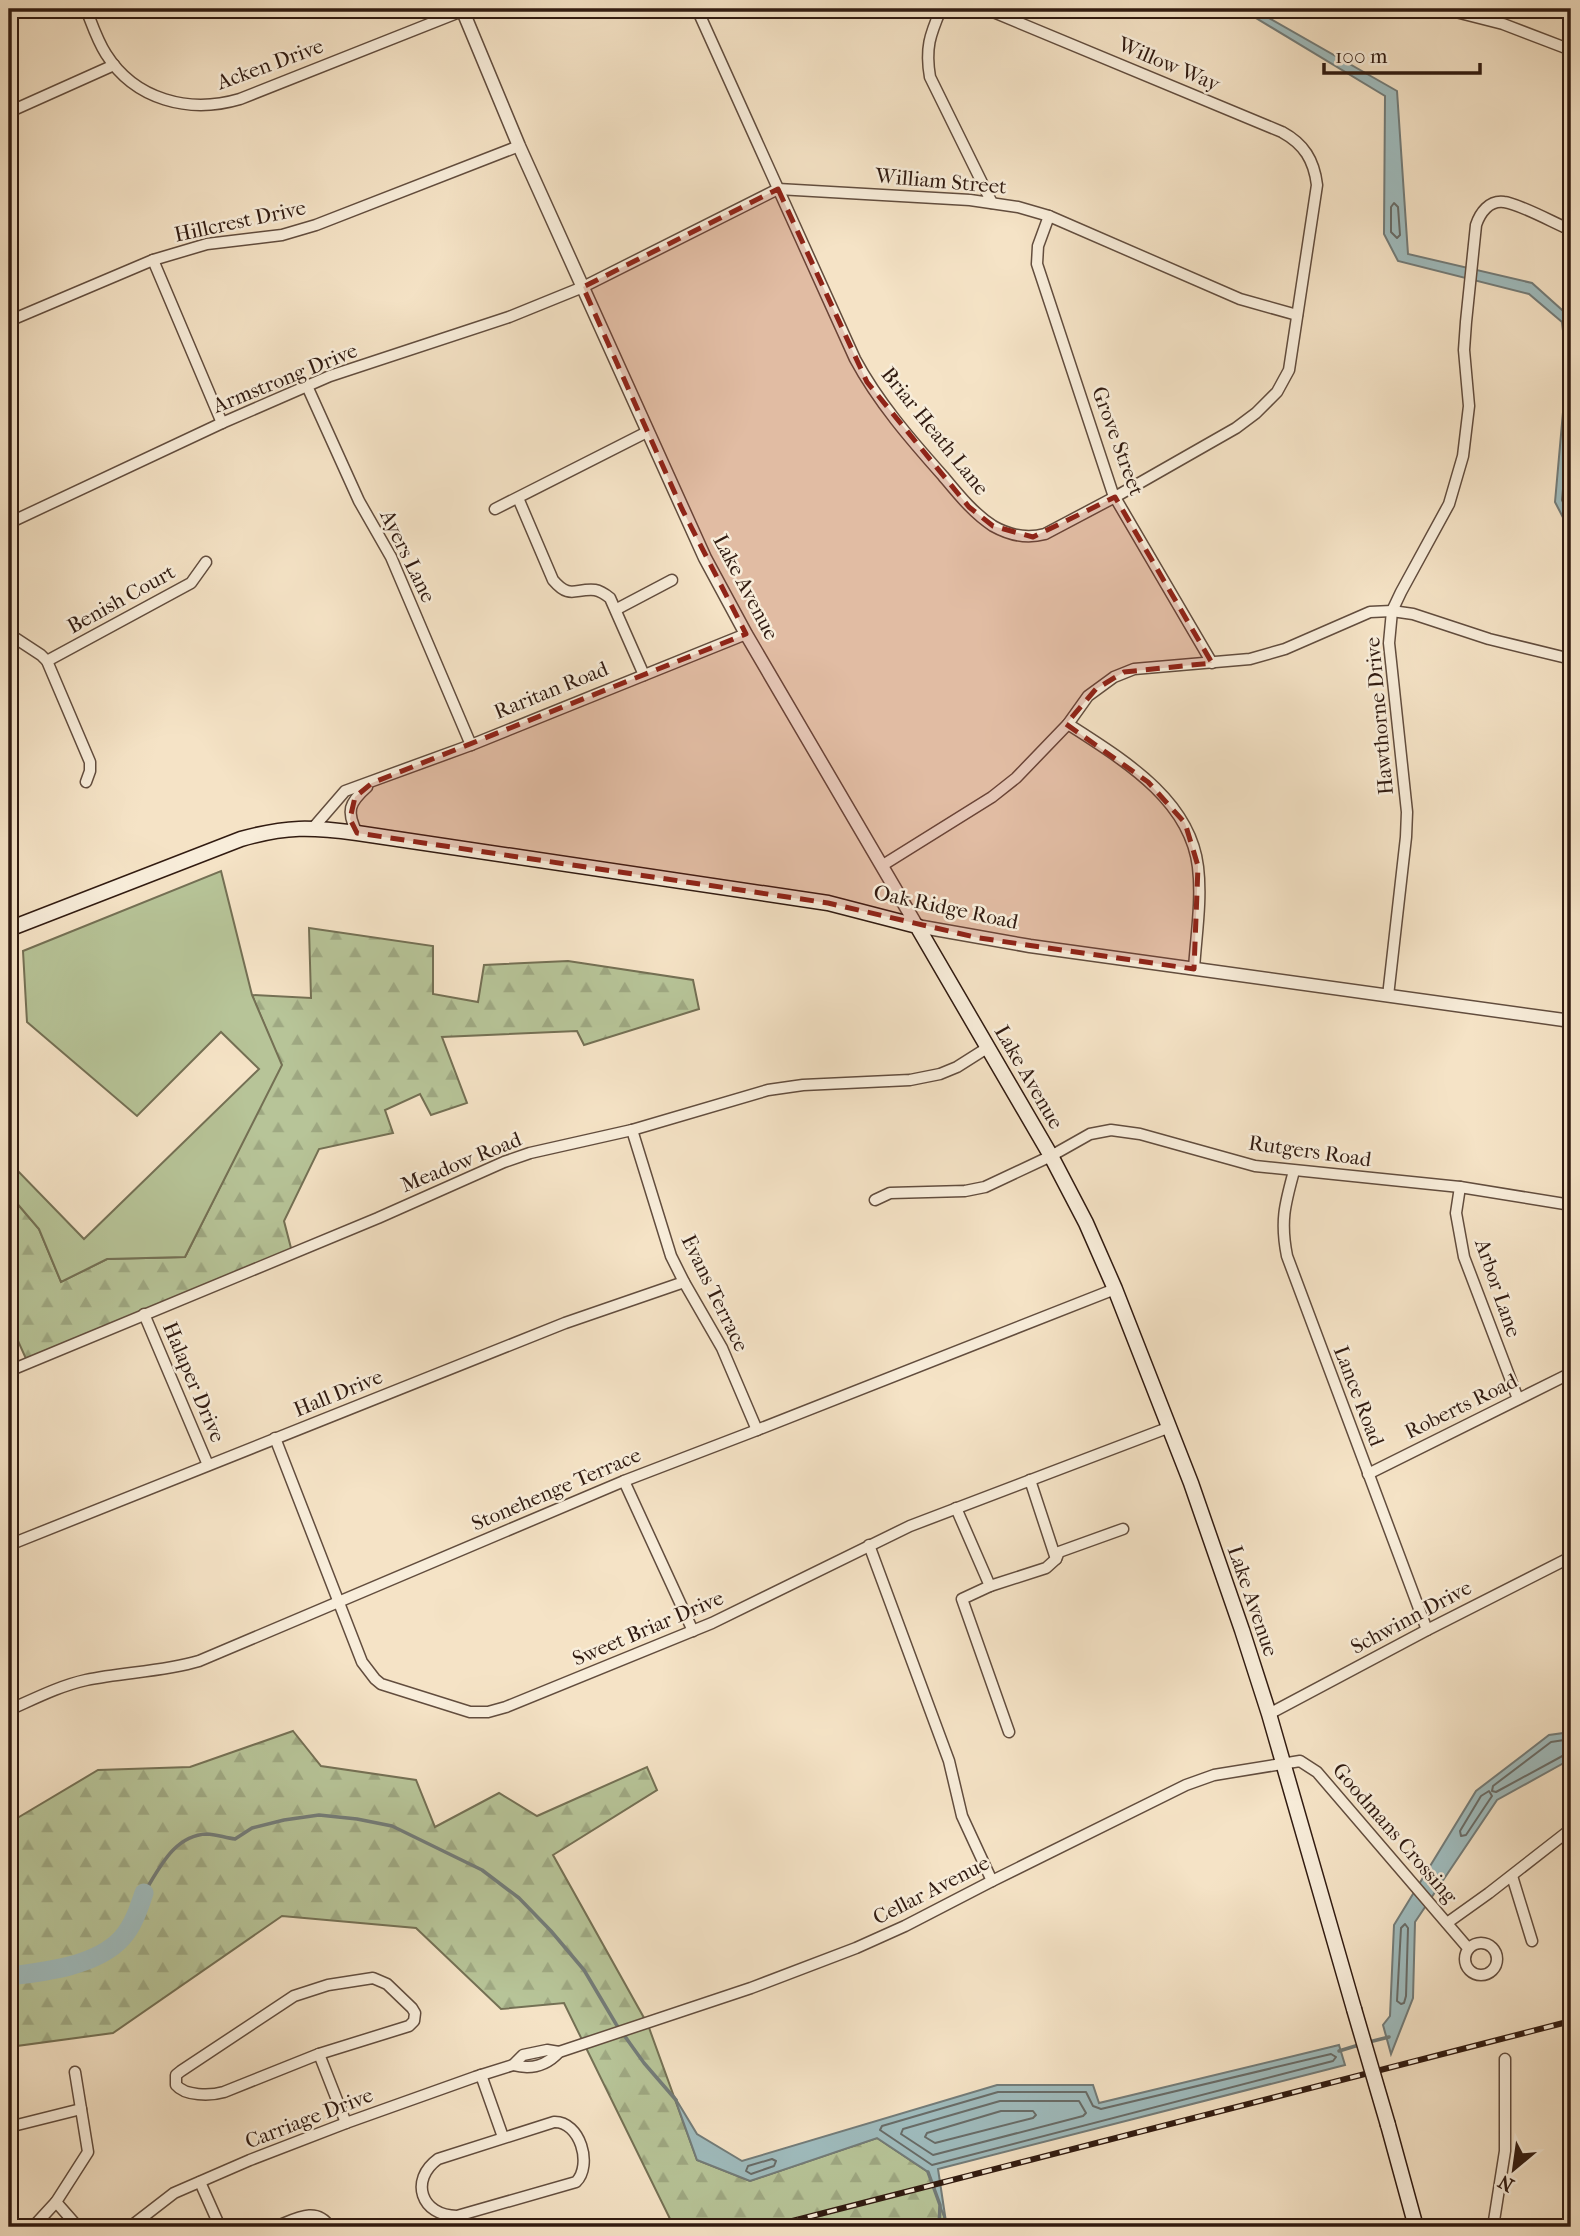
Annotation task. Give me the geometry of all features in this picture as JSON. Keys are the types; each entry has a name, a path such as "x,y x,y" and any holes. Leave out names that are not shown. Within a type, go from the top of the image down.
{"main road":[{"name":"Oak Ridge Road","path":"313,828 357,832 828,903 917,926"},
{"path":"9,929 241,839 272,830 313,828"},
{"name":"Lake Avenue","path":"917,926 1051,1156 1086,1223 1170,1427 1269,1714 1416,2227"}],"street":[{"name":"Acken Drive","path":"86,9 100,44 114,65 138,87 159,98 194,106 240,99 462,10"},
{"name":"Briar Heath Lane","path":"697,9 867,382 917,447 969,507 993,526 1015,535 1033,537 1045,534 1115,497 1236,428 1277,392 1289,370 1316,197 1316,176"},
{"path":"941,9 931,33 926,56 930,77 992,203"},
{"name":"Willow Way","path":"986,9 1282,132 1302,146 1312,161 1316,176"},
{"path":"1444,9 1503,24 1571,50"},
{"name":"Lake Avenue","path":"462,10 519,146 705,558 746,634 917,926"},
{"path":"9,112 114,65"},
{"name":"Hillcrest Drive","path":"9,321 153,260 207,244 282,235 316,225 519,146"},
{"name":"William Street","path":"583,287 778,189 970,200 1018,207 1049,216 1240,299 1297,315"},
{"name":"Hawthorne Drive","path":"1388,996 1407,812 1389,643 1392,611 1449,504 1463,456 1469,406 1464,350 1478,218 1486,208 1499,202 1511,204 1571,230"},
{"name":"Grove Street","path":"1049,216 1038,246 1037,264 1115,497 1212,663"},
{"path":"153,260 222,423"},
{"name":"Armstrong Drive","path":"9,523 222,423 330,376 509,317 583,287"},
{"name":"Ayers Lane","path":"307,386 359,501 391,557 471,745"},
{"path":"495,509 647,432"},
{"path":"518,498 553,580 560,588 570,593 591,589 610,598 644,675"},
{"name":"Benish Court","path":"47,661 191,583 206,562"},
{"path":"617,609 672,580"},
{"path":"883,865 1016,778 1068,724 1088,696 1105,682 1124,673 1156,666 1250,659 1285,649 1370,612 1392,611 1413,614 1489,639 1571,659"},
{"path":"9,634 47,661 90,762 86,782"},
{"name":"Raritan Road","path":"313,828 345,791 471,745 746,634"},
{"path":"1068,724 1148,782 1170,803 1185,823 1198,866 1194,969"},
{"name":"Raritan Road","path":"357,832 350,819 350,808 355,797 372,783"},
{"name":"Oak Ridge Road","path":"917,926 1030,946 1388,996 1571,1018"},
{"name":"Meadow Road","path":"9,1371 530,1153 632,1130 768,1090 803,1085 910,1080 940,1074 957,1067 987,1048"},
{"name":"Evans Terrace","path":"632,1130 671,1256 723,1348 757,1430"},
{"name":"Rutgers Road","path":"875,1200 890,1193 964,1191 985,1187 1090,1134 1111,1130 1140,1134 1255,1166 1460,1187 1571,1205"},
{"name":"Lance Road","path":"1294,1171 1284,1210 1282,1232 1286,1256 1427,1630"},
{"name":"Arbor Lane","path":"1460,1187 1457,1213 1464,1257 1518,1399"},
{"name":"Hall Drive","path":"9,1545 565,1323 684,1282"},
{"name":"Stonehenge Terrace","path":"9,1710 70,1684 177,1668 199,1661 624,1481 1115,1289"},
{"name":"Halaper Drive","path":"144,1314 208,1465"},
{"name":"Roberts Road","path":"1368,1474 1571,1373"},
{"name":"Sweet Briar Drive","path":"275,1438 362,1662 375,1679 381,1684 470,1712 488,1712 693,1631 910,1525 1170,1427"},
{"path":"1030,1480 1056,1559"},
{"path":"624,1481 693,1631"},
{"path":"956,1508 990,1586"},
{"path":"1009,1732 962,1599 990,1586 1046,1569 1059,1552 1124,1529"},
{"path":"869,1545 946,1752 962,1816 992,1881"},
{"name":"Schwinn Drive","path":"1269,1714 1571,1557"},
{"name":"Goodmans Crossing","path":"1283,1764 1300,1761 1317,1772 1468,1948"},
{"name":"Cellar Avenue","path":"592,2041 751,1988 856,1948 1186,1785 1214,1775 1283,1764"},
{"path":"1447,1923 1571,1829"},
{"path":"1512,1876 1532,1941"},
{"path":"373,1978 387,1984 415,2012 414,2021 409,2026 319,2054 214,2095 183,2092 178,2089 175,2081 176,2075 181,2071 281,2003 306,1991 373,1978"},
{"name":"Carriage Drive","path":"130,2227 174,2193 346,2123 513,2065 526,2069 550,2062 559,2052 592,2041"},
{"path":"319,2054 346,2123"},
{"path":"1493,2227 1506,2151 1505,2059"},
{"path":"33,2227 55,2202 88,2152 75,2072"},
{"path":"481,2075 503,2137"},
{"path":"9,2127 81,2109"},
{"path":"554,2122 569,2124 584,2158 582,2175 570,2185 457,2216 447,2216 433,2210 426,2203 421,2188 430,2164 503,2137 554,2122"},
{"path":"200,2182 220,2227"},
{"path":"55,2202 78,2227"},
{"path":"275,2227 310,2214 323,2218 330,2227"}],"highlighted area":[{"path":"778,189 867,382 969,507 993,526 1033,537 1115,497 1212,663 1124,672 1096,689 1066,724 1148,782 1185,823 1198,866 1194,969 979,938 828,903 357,833 350,819 355,797 372,783 746,634 682,509 583,287"}],"green space":[{"path":"221,871 252,995 282,1065 185,1257 107,1259 61,1282 39,1229 9,1194 9,1181 17,1170 84,1239 259,1069 221,1032 137,1116 27,1022 23,951"},
{"path":"309,928 433,946 433,994 478,1002 484,965 568,961 693,980 699,1009 584,1045 577,1031 442,1037 467,1103 431,1115 420,1094 385,1110 393,1133 319,1149 284,1221 292,1252 27,1361 9,1321 9,1194 39,1229 61,1282 107,1259 185,1257 281,1065 252,995 311,998"},
{"path":"293,1731 321,1766 416,1780 435,1827 499,1793 537,1816 647,1767 657,1790 553,1855 648,2025 697,2160 750,2181 877,2138 928,2172 948,2227 674,2227 564,2003 501,2009 416,1928 282,1916 113,2033 9,2047 9,1823 98,1770 190,1767"}],"water":[{"path":"1241,9 1253,9 1397,91 1408,254 1532,283 1571,318 1571,533 1555,502 1567,367 1562,322 1529,294 1398,261 1384,234 1385,96"},
{"path":"1571,1732 1571,1759 1497,1800 1415,1922 1413,1998 1391,2054 1383,2025 1390,2016 1394,1925 1476,1791 1549,1735"},
{"path":"1339,2045 1345,2065 938,2169 946,2222 928,2172 877,2138 750,2181 697,2160 674,2096 697,2134 742,2161 997,2085 1093,2085 1099,2103"}],"waterway":[{"path":"144,1893 169,1855 185,1840 195,1836 210,1834 235,1839 252,1828 319,1815 392,1826 482,1870 519,1898 584,1970 616,2024 644,2063 676,2100"},
{"path":"9,1976 69,1966 111,1948 129,1928 144,1893"},
{"path":"1369,2042 1389,2037"},
{"path":"1339,2051 1362,2044"},
{"path":"928,2172 940,2205 939,2227"}],"railway":[{"path":"769,2227 1571,2021"}]}
